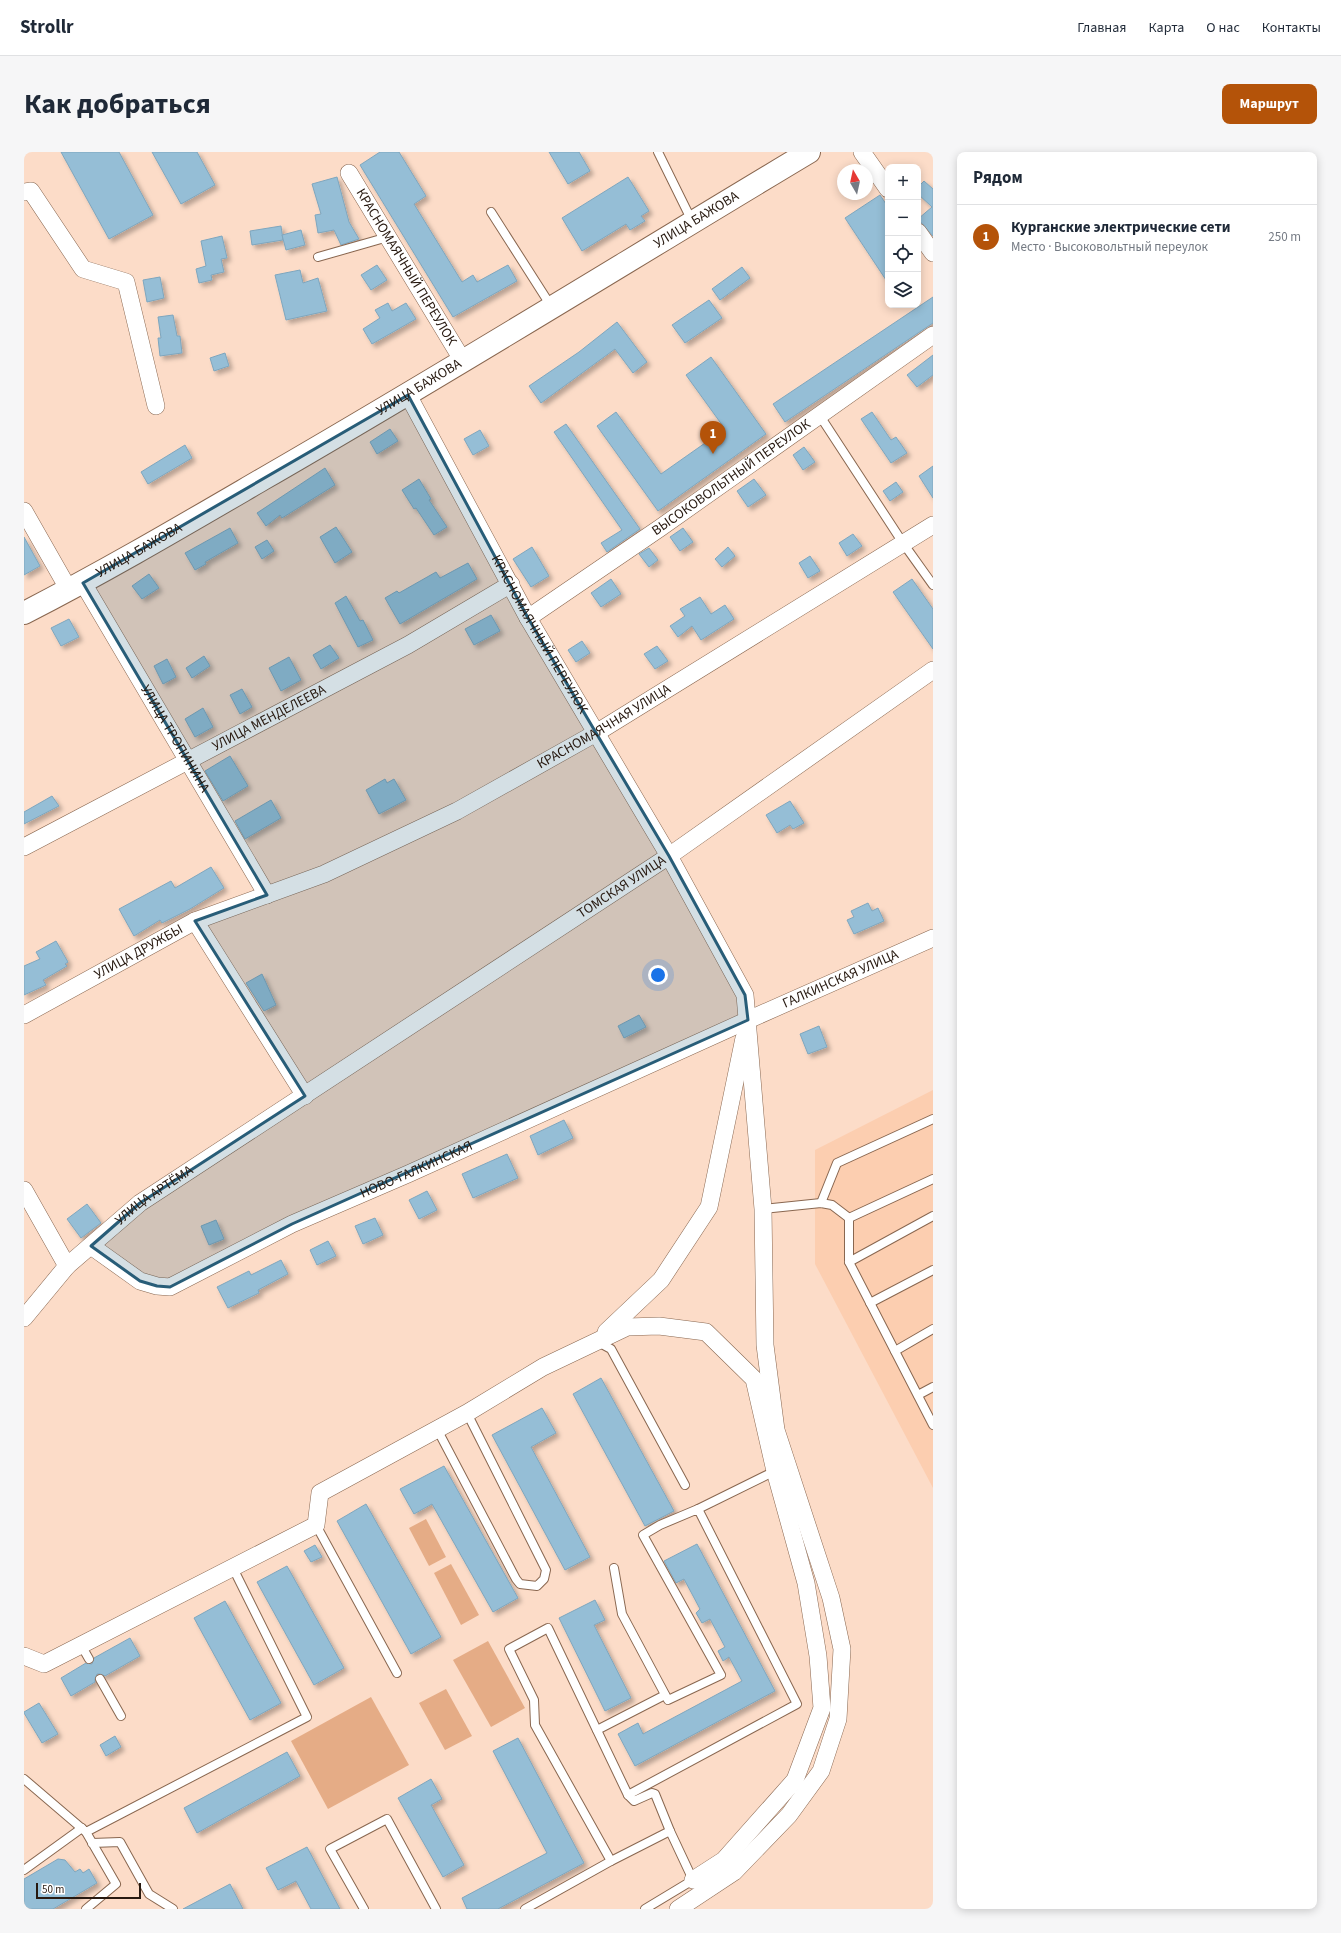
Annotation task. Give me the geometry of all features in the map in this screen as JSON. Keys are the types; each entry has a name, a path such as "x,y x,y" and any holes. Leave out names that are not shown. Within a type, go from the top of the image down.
{"main road":[{"name":"УЛИЦА БАЖОВА","path":"24,613 76,586 408,395 551,306 805,153"}],"street":[{"path":"862,152 885,185"},
{"name":"КРАСНОМАЯЧНЫЙ ПЕРЕУЛОК","path":"349,174 463,360"},
{"path":"27,192 83,269 126,282 156,406"},
{"path":"921,236 933,253"},
{"name":"ВЫСОКОВОЛЬТНЫЙ ПЕРЕУЛОК","path":"528,618 820,416 933,335"},
{"name":"КРАСНОМАЯЧНЫЙ ПЕРЕУЛОК","path":"408,395 528,618 669,856 745,995 763,1209 765,1345 776,1430 831,1598 842,1649 838,1719 821,1771 789,1815 734,1872 678,1909"},
{"name":"УЛИЦА ТРОПИНИНА","path":"24,511 76,586 188,762 263,897"},
{"name":"КРАСНОМАЯЧНАЯ УЛИЦА","path":"263,897 324,874 457,811 596,733 933,525"},
{"name":"УЛИЦА МЕНДЕЛЕЕВА","path":"24,847 408,645 511,584"},
{"name":"ТОМСКАЯ УЛИЦА","path":"305,1096 669,856 933,670"},
{"name":"УЛИЦА ДРУЖБЫ","path":"24,1015 195,921 263,897"},
{"path":"195,921 305,1096"},
{"name":"ГАЛКИНСКАЯ УЛИЦА","path":"748,1020 933,938"},
{"path":"595,1342 661,1280 708,1207 748,1020"},
{"name":"НОВО-ГАЛКИНСКАЯ","path":"91,1246 140,1281 157,1286 170,1286 292,1224 408,1174 748,1020"},
{"name":"УЛИЦА АРТЁМА","path":"24,1318 67,1266 140,1203 305,1096"},
{"path":"24,1190 67,1266"},
{"path":"24,1656 44,1664 85,1652 233,1568 316,1525 320,1494 467,1414 543,1367 595,1342 627,1327 659,1326 706,1332 754,1379 775,1471 806,1583 818,1656 822,1708 795,1780 724,1860 693,1880"}],"lane":[{"path":"658,152 692,222"},
{"path":"491,212 551,306"},
{"path":"318,257 388,237"},
{"path":"820,416 903,543 933,585"},
{"path":"821,1203 837,1163 933,1119"},
{"path":"849,1218 933,1179"},
{"path":"763,1209 821,1203 832,1205 849,1218"},
{"path":"849,1262 933,1216"},
{"path":"849,1218 849,1262 933,1425"},
{"path":"870,1303 933,1270"},
{"path":"895,1351 933,1329"},
{"path":"595,1342 602,1343 611,1349 685,1485"},
{"path":"918,1395 933,1387"},
{"path":"437,1429 516,1580 520,1584 537,1586 544,1579 546,1570 467,1414"},
{"path":"614,1568 622,1614 668,1700 721,1676 643,1535 660,1525 698,1509 775,1471"},
{"path":"628,1795 797,1704 698,1509"},
{"path":"316,1525 397,1673"},
{"path":"24,1870 84,1830 307,1717 233,1568"},
{"path":"611,1861 535,1724 534,1700 509,1649 548,1628 628,1795 634,1801 652,1793 655,1794 670,1831 693,1880 645,1909"},
{"path":"100,1679 121,1716"},
{"path":"597,1730 665,1695"},
{"path":"24,1779 84,1830 116,1884 86,1909"},
{"path":"364,1909 330,1849 387,1819 436,1909"},
{"path":"525,1909 611,1861 670,1831"},
{"path":"92,1843 120,1842 150,1894 173,1909"}],"highlighted area":[{"path":"408,395 528,618 669,856 745,995 748,1020 292,1224 170,1287 157,1286 140,1281 91,1246 140,1203 305,1096 195,921 267,895 83,583"}],"shaded area":[{"path":"933,1090 933,1488 815,1264 815,1150"},
{"path":"426,1519 446,1557 429,1566 409,1528"},
{"path":"451,1564 479,1615 461,1625 434,1573"},
{"path":"488,1641 525,1708 491,1727 453,1660"},
{"path":"446,1689 472,1736 445,1750 419,1703"},
{"path":"371,1697 409,1765 328,1809 291,1741"}],"building":[{"path":"61,152 119,152 153,215 109,239"},
{"path":"152,152 197,152 215,185 181,204"},
{"path":"380,152 399,152 426,196 414,204 462,282 473,275 477,282 508,265 517,281 453,317 360,165"},
{"path":"549,152 579,152 590,171 568,184"},
{"path":"337,177 349,222 359,239 341,245 334,230 318,233 315,215 321,214 312,184"},
{"path":"628,177 649,211 641,216 645,221 630,230 626,224 582,251 562,218"},
{"path":"924,181 933,189 933,236 921,222 921,216 932,207 921,197 921,184"},
{"path":"880,195 885,202 885,278 845,218"},
{"path":"281,226 283,240 252,245 250,231"},
{"path":"301,230 305,245 286,250 282,235"},
{"path":"222,236 227,258 221,259 224,272 211,275 212,280 199,283 196,269 206,266 201,241"},
{"path":"377,265 387,280 371,290 361,275"},
{"path":"742,267 750,278 720,300 712,289"},
{"path":"300,270 303,283 318,278 327,311 286,320 275,275"},
{"path":"160,277 164,298 147,302 143,280"},
{"path":"933,297 933,323 785,422 773,404 917,308 921,308 921,305"},
{"path":"709,300 722,318 685,343 672,325"},
{"path":"388,303 392,311 406,303 416,319 372,344 363,329 380,318 375,310"},
{"path":"173,315 177,336 180,336 182,353 160,356 158,338 161,338 158,317"},
{"path":"617,322 647,362 633,373 615,349 541,403 529,386 579,352"},
{"path":"225,353 229,366 214,371 210,358"},
{"path":"933,355 933,375 917,387 907,375"},
{"path":"711,357 766,434 658,511 597,426 616,412 661,474 725,429 686,375"},
{"path":"872,412 891,440 896,437 907,453 891,463 861,419"},
{"path":"566,424 640,529 607,552 601,543 622,530 554,432"},
{"path":"390,429 398,441 377,454 370,442"},
{"path":"480,430 489,446 473,455 464,439"},
{"path":"185,445 192,458 148,484 141,472"},
{"path":"804,447 815,462 803,470 793,455"},
{"path":"933,466 933,498 919,476"},
{"path":"325,468 335,485 282,518 280,515 266,526 257,513"},
{"path":"419,479 431,499 429,500 447,527 434,535 416,508 414,509 402,490"},
{"path":"754,479 766,495 748,507 737,491"},
{"path":"896,482 903,492 890,501 883,491"},
{"path":"336,527 352,552 335,563 320,537"},
{"path":"230,528 238,543 205,562 206,564 195,570 185,553"},
{"path":"683,528 693,542 680,551 670,537"},
{"path":"853,534 862,546 847,556 839,543"},
{"path":"24,537 40,566 24,575"},
{"path":"267,540 274,551 262,559 255,547"},
{"path":"532,547 549,576 531,587 513,559"},
{"path":"728,547 735,556 722,567 715,559"},
{"path":"649,548 658,560 649,567 639,554"},
{"path":"810,556 820,571 808,578 799,563"},
{"path":"468,563 477,579 400,624 385,598 397,591 399,593 436,572 440,578"},
{"path":"149,574 159,588 142,599 132,586"},
{"path":"611,579 621,594 601,607 591,593"},
{"path":"912,579 933,609 933,649 893,592"},
{"path":"346,596 360,621 363,620 373,640 358,647 335,603"},
{"path":"700,597 711,614 725,605 734,619 701,640 692,626 678,637 670,626 685,616 680,609"},
{"path":"491,615 500,631 474,645 465,629"},
{"path":"69,619 79,637 61,646 51,628"},
{"path":"582,641 590,653 576,662 568,650"},
{"path":"330,645 339,658 321,669 313,655"},
{"path":"657,646 668,661 655,669 644,654"},
{"path":"204,656 210,666 192,678 186,668"},
{"path":"289,657 301,680 281,691 269,668"},
{"path":"167,659 176,677 163,684 154,666"},
{"path":"242,689 252,707 240,714 230,695"},
{"path":"203,708 213,727 195,737 185,719"},
{"path":"230,756 248,786 223,801 205,771"},
{"path":"385,779 387,783 394,779 406,800 379,814 366,790"},
{"path":"52,796 59,806 24,824 24,812"},
{"path":"271,800 281,818 245,839 235,821"},
{"path":"790,801 804,823 793,829 790,825 777,833 766,815"},
{"path":"211,867 224,888 190,909 162,923 160,920 134,936 119,909 171,881 175,888"},
{"path":"868,903 872,911 878,908 884,921 854,934 847,920 854,917 851,911"},
{"path":"56,941 68,962 65,964 67,966 43,980 46,985 24,995 24,966 40,959 36,952"},
{"path":"262,974 276,1005 264,1011 246,983"},
{"path":"639,1015 646,1027 624,1038 618,1026"},
{"path":"819,1026 827,1047 808,1054 800,1034"},
{"path":"564,1120 573,1138 538,1155 530,1136"},
{"path":"507,1154 518,1178 473,1198 462,1174"},
{"path":"427,1191 437,1210 419,1219 409,1200"},
{"path":"87,1204 101,1223 81,1238 67,1219"},
{"path":"375,1218 383,1235 363,1244 355,1226"},
{"path":"216,1220 224,1239 209,1245 201,1226"},
{"path":"328,1241 336,1256 317,1265 310,1250"},
{"path":"281,1260 288,1274 258,1290 259,1293 228,1308 217,1287 249,1271 251,1275"},
{"path":"601,1378 674,1511 645,1526 573,1394"},
{"path":"542,1408 556,1433 531,1447 590,1557 565,1570 492,1435"},
{"path":"444,1466 518,1598 493,1612 432,1504 414,1514 400,1489"},
{"path":"366,1504 441,1637 411,1654 337,1521"},
{"path":"697,1544 775,1691 635,1766 618,1734 638,1723 643,1734 742,1681 729,1657 723,1661 718,1651 725,1647 710,1619 702,1623 696,1613 700,1609 684,1579 676,1583 664,1561"},
{"path":"315,1545 322,1557 311,1562 304,1551"},
{"path":"287,1566 344,1668 314,1685 257,1582"},
{"path":"595,1600 605,1620 594,1625 631,1698 605,1711 559,1618"},
{"path":"225,1601 281,1703 250,1720 194,1618"},
{"path":"130,1638 140,1656 105,1676 97,1674 95,1682 71,1696 61,1678 86,1663 92,1664 94,1658"},
{"path":"39,1703 58,1734 42,1743 24,1713"},
{"path":"115,1736 121,1747 106,1756 100,1745"},
{"path":"518,1738 584,1863 498,1909 467,1909 462,1898 547,1853 493,1751"},
{"path":"287,1752 300,1776 197,1833 184,1808"},
{"path":"431,1779 442,1799 431,1805 464,1865 443,1877 398,1798"},
{"path":"307,1847 340,1909 311,1909 296,1881 278,1890 266,1868"},
{"path":"58,1859 65,1860 75,1872 80,1869 83,1873 89,1869 97,1883 53,1909 24,1909 24,1879"},
{"path":"230,1884 243,1909 183,1909"}],"place":[{"name":"Курганские электрические сети","path":"713,454"}]}
